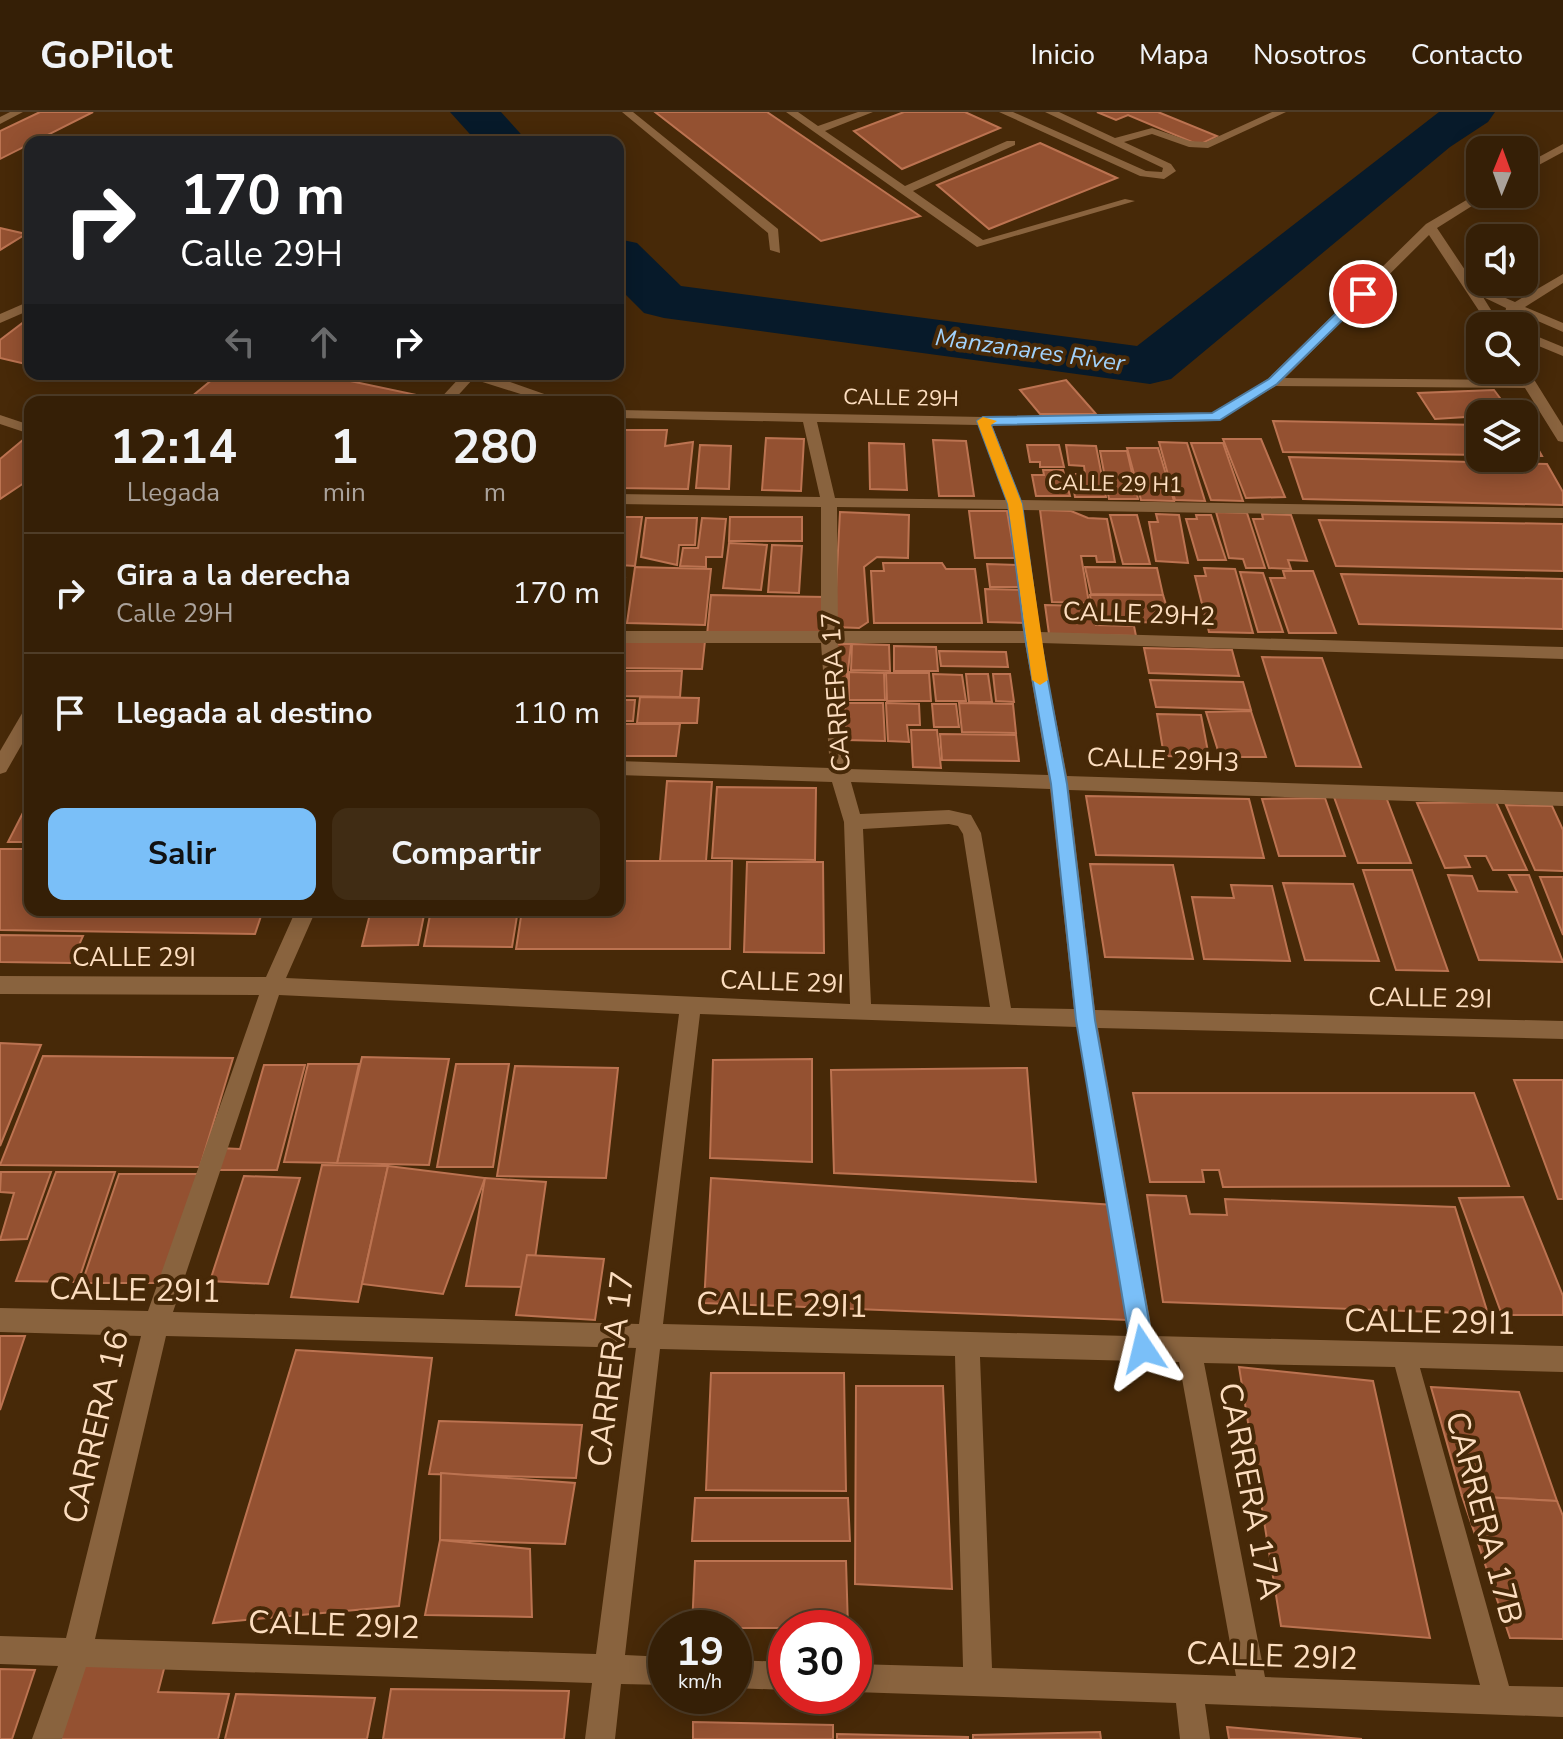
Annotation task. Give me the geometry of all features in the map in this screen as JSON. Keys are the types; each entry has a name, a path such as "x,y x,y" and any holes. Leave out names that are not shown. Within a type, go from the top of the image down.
{"street":[{"path":"0,121 18,112"},
{"path":"627,112 774,232 776,250"},
{"path":"791,112 981,244 1129,201"},
{"path":"817,130 868,112"},
{"path":"1004,112 1144,174 1168,174 1167,166 1050,112"},
{"path":"1116,141 1152,131 1189,144 1208,145 1281,112"},
{"path":"904,191 1011,143"},
{"path":"1538,162 1563,147"},
{"name":"CALLE 29H","path":"624,414 983,421 1215,417 1273,382 1430,227 1466,205"},
{"path":"1430,227 1466,278"},
{"path":"1510,312 1563,278"},
{"path":"1490,296 1563,328"},
{"path":"0,319 24,308"},
{"path":"1538,341 1563,352"},
{"path":"450,396 465,380"},
{"path":"490,380 541,396"},
{"path":"1273,382 1466,384"},
{"path":"1530,384 1563,438"},
{"path":"0,419 24,428"},
{"name":"CARRERA 17","path":"809,419 829,505 829,639 840,777 853,822 861,1013"},
{"path":"983,421 1015,504 1032,637 1059,784 1086,1020 1143,1349"},
{"name":"CALLE 29 H1","path":"624,499 829,505 1015,504 1563,513"},
{"name":"CALLE 29H2","path":"624,637 1032,637 1563,653"},
{"path":"0,767 24,724"},
{"path":"10,749 24,749"},
{"name":"CALLE 29H3","path":"624,768 1563,799"},
{"path":"853,822 949,817 964,820 972,833 1002,1015"},
{"name":"CARRERA 16","path":"47,1739 77,1653 156,1325 272,986 303,916"},
{"name":"CALLE 29I","path":"0,985 272,986 861,1013 1563,1030"},
{"name":"CARRERA 17","path":"600,1739 690,1007"},
{"name":"CALLE 29I1","path":"0,1320 1563,1359"},
{"path":"967,1344 978,1682"},
{"name":"CARRERA 17A","path":"1189,1350 1253,1691"},
{"name":"CARRERA 17B","path":"1404,1355 1499,1700"},
{"name":"CALLE 29I2","path":"0,1650 648,1670"},
{"name":"CALLE 29I2","path":"872,1679 1563,1702"},
{"path":"1189,1690 1195,1739"}],"building":[{"path":"40,112 93,112 46,136 24,136 24,147 0,159 0,131"},
{"path":"655,112 767,112 920,216 821,241"},
{"path":"904,112 965,112 1000,128 902,169 854,131"},
{"path":"1097,112 1158,112 1217,136 1199,145 1128,115 1116,120"},
{"path":"1040,143 1117,178 989,229 937,185"},
{"path":"0,228 24,234 24,235 0,250"},
{"path":"24,322 24,364 0,358 0,340"},
{"path":"212,380 346,380 422,396 192,396"},
{"path":"1066,380 1096,414 1040,414 1020,390"},
{"path":"1494,390 1502,400 1466,400 1466,417 1435,419 1418,393"},
{"path":"1273,421 1466,425 1466,455 1283,452"},
{"path":"624,430 667,430 665,446 693,442 688,489 624,488"},
{"path":"766,438 804,439 801,491 762,490"},
{"path":"24,439 24,483 0,499 0,459"},
{"path":"1223,439 1261,439 1285,497 1246,498"},
{"path":"933,440 966,441 974,496 939,496"},
{"path":"1159,442 1187,443 1205,501 1175,500"},
{"path":"869,443 904,444 907,490 870,489"},
{"path":"1191,443 1223,443 1243,501 1211,500"},
{"path":"700,445 731,446 729,489 696,488"},
{"path":"1027,445 1059,445 1064,467 1040,467 1040,462 1030,462"},
{"path":"1066,445 1096,446 1106,497 1075,497 1071,474 1085,474 1084,466 1069,465"},
{"path":"1127,448 1158,448 1174,501 1141,500"},
{"path":"1100,451 1127,451 1138,499 1109,499"},
{"path":"1289,457 1466,462 1466,472 1538,472 1538,464 1547,464 1563,492 1563,505 1303,499"},
{"path":"1043,470 1063,470 1070,496 1036,496 1032,475 1044,475"},
{"path":"1040,510 1071,511 1088,518 1107,519 1115,562 1097,562 1096,556 1081,556 1089,603 1052,602"},
{"path":"969,511 1007,511 1015,558 975,558"},
{"path":"840,512 909,515 908,558 877,557 864,567 868,622 859,628 834,627"},
{"path":"1216,512 1247,513 1265,568 1246,568 1243,559 1229,558"},
{"path":"1156,514 1179,515 1188,563 1156,561 1149,522 1158,522"},
{"path":"1262,514 1291,515 1307,561 1288,560 1291,569 1269,568 1253,519 1263,519"},
{"path":"1110,515 1137,515 1150,564 1123,564"},
{"path":"1196,515 1211,515 1226,560 1198,560 1186,519 1197,519"},
{"path":"624,517 642,517 635,566 624,565"},
{"path":"730,517 802,517 802,541 729,541"},
{"path":"646,518 697,518 695,545 679,545 677,565 641,557"},
{"path":"702,518 726,519 722,557 706,557 706,567 680,566 683,548 698,548"},
{"path":"1319,520 1563,524 1563,571 1336,566"},
{"path":"729,543 767,545 761,590 723,588"},
{"path":"772,545 802,546 799,593 768,592"},
{"path":"883,563 942,563 946,569 975,569 982,623 874,623 871,571 884,571"},
{"path":"987,564 1020,565 1024,587 990,587"},
{"path":"635,567 711,569 705,625 627,623"},
{"path":"1085,567 1157,568 1163,595 1091,594"},
{"path":"1204,568 1235,569 1253,633 1209,632 1195,576 1206,576"},
{"path":"1283,571 1313,571 1336,633 1289,633 1270,578 1285,578"},
{"path":"1240,572 1263,573 1283,632 1258,632"},
{"path":"1341,574 1563,579 1563,629 1359,624"},
{"path":"985,589 1025,590 1028,623 988,622"},
{"path":"711,595 827,597 828,636 707,635"},
{"path":"1090,595 1163,595 1172,623 1094,621"},
{"path":"1045,605 1082,606 1084,615 1089,615 1096,625 1134,626 1136,636 1049,634"},
{"path":"624,640 705,641 702,669 624,668"},
{"path":"830,644 851,644 848,671 831,672"},
{"path":"852,644 889,645 890,671 851,670"},
{"path":"894,646 936,647 938,671 894,671"},
{"path":"1144,648 1232,650 1239,676 1149,673"},
{"path":"939,651 1006,652 1008,667 941,666"},
{"path":"1262,657 1322,658 1361,767 1296,766"},
{"path":"624,671 682,671 680,697 624,696"},
{"path":"849,672 884,673 885,700 849,700"},
{"path":"837,673 847,673 848,700 836,699"},
{"path":"886,673 929,673 931,701 887,701"},
{"path":"933,674 962,675 966,701 936,701"},
{"path":"966,674 988,674 992,702 969,702"},
{"path":"993,674 1010,674 1014,702 996,701"},
{"path":"1150,680 1243,682 1251,710 1156,707"},
{"path":"640,697 699,698 697,723 637,723"},
{"path":"624,700 635,700 633,721 624,721"},
{"path":"845,703 883,703 885,741 846,740"},
{"path":"886,703 919,704 920,725 907,725 909,742 888,741"},
{"path":"959,703 1013,704 1016,733 962,732"},
{"path":"932,704 956,704 959,727 934,727"},
{"path":"1251,711 1266,757 1220,757 1206,712"},
{"path":"1157,714 1201,715 1209,757 1164,756"},
{"path":"624,724 680,724 676,756 624,756"},
{"path":"911,730 937,730 941,768 913,767"},
{"path":"940,734 1016,735 1019,761 942,760"},
{"path":"667,781 712,782 706,861 660,861"},
{"path":"717,787 816,788 815,860 712,858"},
{"path":"1086,796 1249,799 1264,858 1096,855"},
{"path":"1334,797 1386,797 1411,863 1358,863"},
{"path":"1325,798 1345,856 1279,856 1262,799"},
{"path":"1496,802 1527,870 1493,870 1486,856 1465,856 1470,867 1445,868 1417,803"},
{"path":"1506,805 1552,806 1563,830 1563,871 1535,870"},
{"path":"24,811 24,842 8,842"},
{"path":"0,849 24,849 24,916 261,916 255,934 0,930"},
{"path":"624,861 732,861 730,949 516,949 521,916 624,916"},
{"path":"747,862 823,862 824,953 744,952"},
{"path":"1090,864 1173,865 1193,959 1105,957"},
{"path":"1363,870 1412,870 1448,971 1396,970"},
{"path":"1448,875 1472,876 1478,891 1517,892 1509,875 1529,875 1563,962 1479,960"},
{"path":"1540,877 1563,877 1563,935"},
{"path":"1283,883 1353,884 1379,961 1305,960"},
{"path":"1231,885 1272,886 1290,961 1204,959 1192,897 1234,898"},
{"path":"370,916 424,916 418,945 362,946"},
{"path":"430,916 517,916 512,947 424,946"},
{"path":"0,935 83,936 71,963 0,962"},
{"path":"0,1043 41,1045 0,1146"},
{"path":"43,1056 233,1058 200,1167 0,1165"},
{"path":"362,1057 449,1059 429,1165 337,1163"},
{"path":"812,1059 812,1162 710,1158 713,1060"},
{"path":"308,1064 359,1064 337,1163 284,1162"},
{"path":"456,1064 509,1064 493,1167 437,1167"},
{"path":"264,1065 305,1065 277,1170 213,1170 219,1148 240,1149"},
{"path":"515,1066 618,1068 606,1178 497,1176"},
{"path":"1027,1068 1036,1182 834,1173 831,1070"},
{"path":"1514,1080 1563,1080 1563,1199 1558,1199"},
{"path":"1133,1093 1474,1093 1509,1186 1223,1187 1219,1170 1202,1170 1204,1182 1150,1182"},
{"path":"322,1165 388,1166 358,1302 291,1297"},
{"path":"388,1166 485,1178 443,1294 362,1284"},
{"path":"1,1172 51,1172 27,1239 0,1240 14,1193 0,1192"},
{"path":"56,1172 115,1172 78,1282 16,1281"},
{"path":"119,1174 198,1174 165,1283 82,1283"},
{"path":"244,1176 300,1178 268,1284 210,1281"},
{"path":"485,1178 546,1182 531,1287 466,1286"},
{"path":"711,1178 1115,1205 1128,1320 704,1303"},
{"path":"1147,1195 1186,1196 1190,1214 1227,1215 1225,1199 1455,1207 1488,1314 1163,1302"},
{"path":"1523,1197 1563,1296 1563,1315 1502,1315 1459,1198"},
{"path":"527,1255 604,1259 595,1320 516,1315"},
{"path":"0,1336 25,1336 0,1410"},
{"path":"296,1350 432,1358 399,1606 213,1623"},
{"path":"1239,1367 1373,1381 1430,1638 1281,1626"},
{"path":"711,1373 844,1373 846,1491 706,1490"},
{"path":"856,1386 943,1386 952,1589 855,1584"},
{"path":"1431,1387 1519,1392 1557,1501 1462,1496"},
{"path":"439,1421 582,1425 576,1478 429,1474"},
{"path":"441,1473 575,1483 565,1544 440,1540"},
{"path":"1462,1496 1557,1501 1563,1516 1563,1639 1510,1638"},
{"path":"695,1498 848,1498 850,1541 692,1541"},
{"path":"440,1540 530,1549 532,1617 425,1615"},
{"path":"695,1561 846,1561 847,1610 768,1610 768,1628 752,1628 752,1610 693,1610"},
{"path":"75,1663 165,1665 158,1692 229,1694 218,1739 52,1739"},
{"path":"0,1669 35,1670 12,1739 0,1739"},
{"path":"391,1689 569,1691 564,1739 383,1739"},
{"path":"236,1694 375,1698 367,1739 225,1739"},
{"path":"693,1722 833,1725 833,1739 693,1739"},
{"path":"1227,1727 1362,1739 1229,1739"},
{"path":"1100,1732 1101,1739 973,1739 973,1735"},
{"path":"837,1734 968,1737 968,1739 837,1739"}],"waterway":[{"name":"Manzanares River","path":"474,112 498,136"},
{"name":"Manzanares River","path":"624,261 664,301 1150,366 1433,137 1471,112"}],"slow traffic":[{"path":"991,421 983,421 1015,504 1040,680"}],"route":[{"path":"1143,1349 1086,1020 1059,784 1032,637 1015,504 983,421 1215,417 1235,408 1273,382 1363,294"}]}
